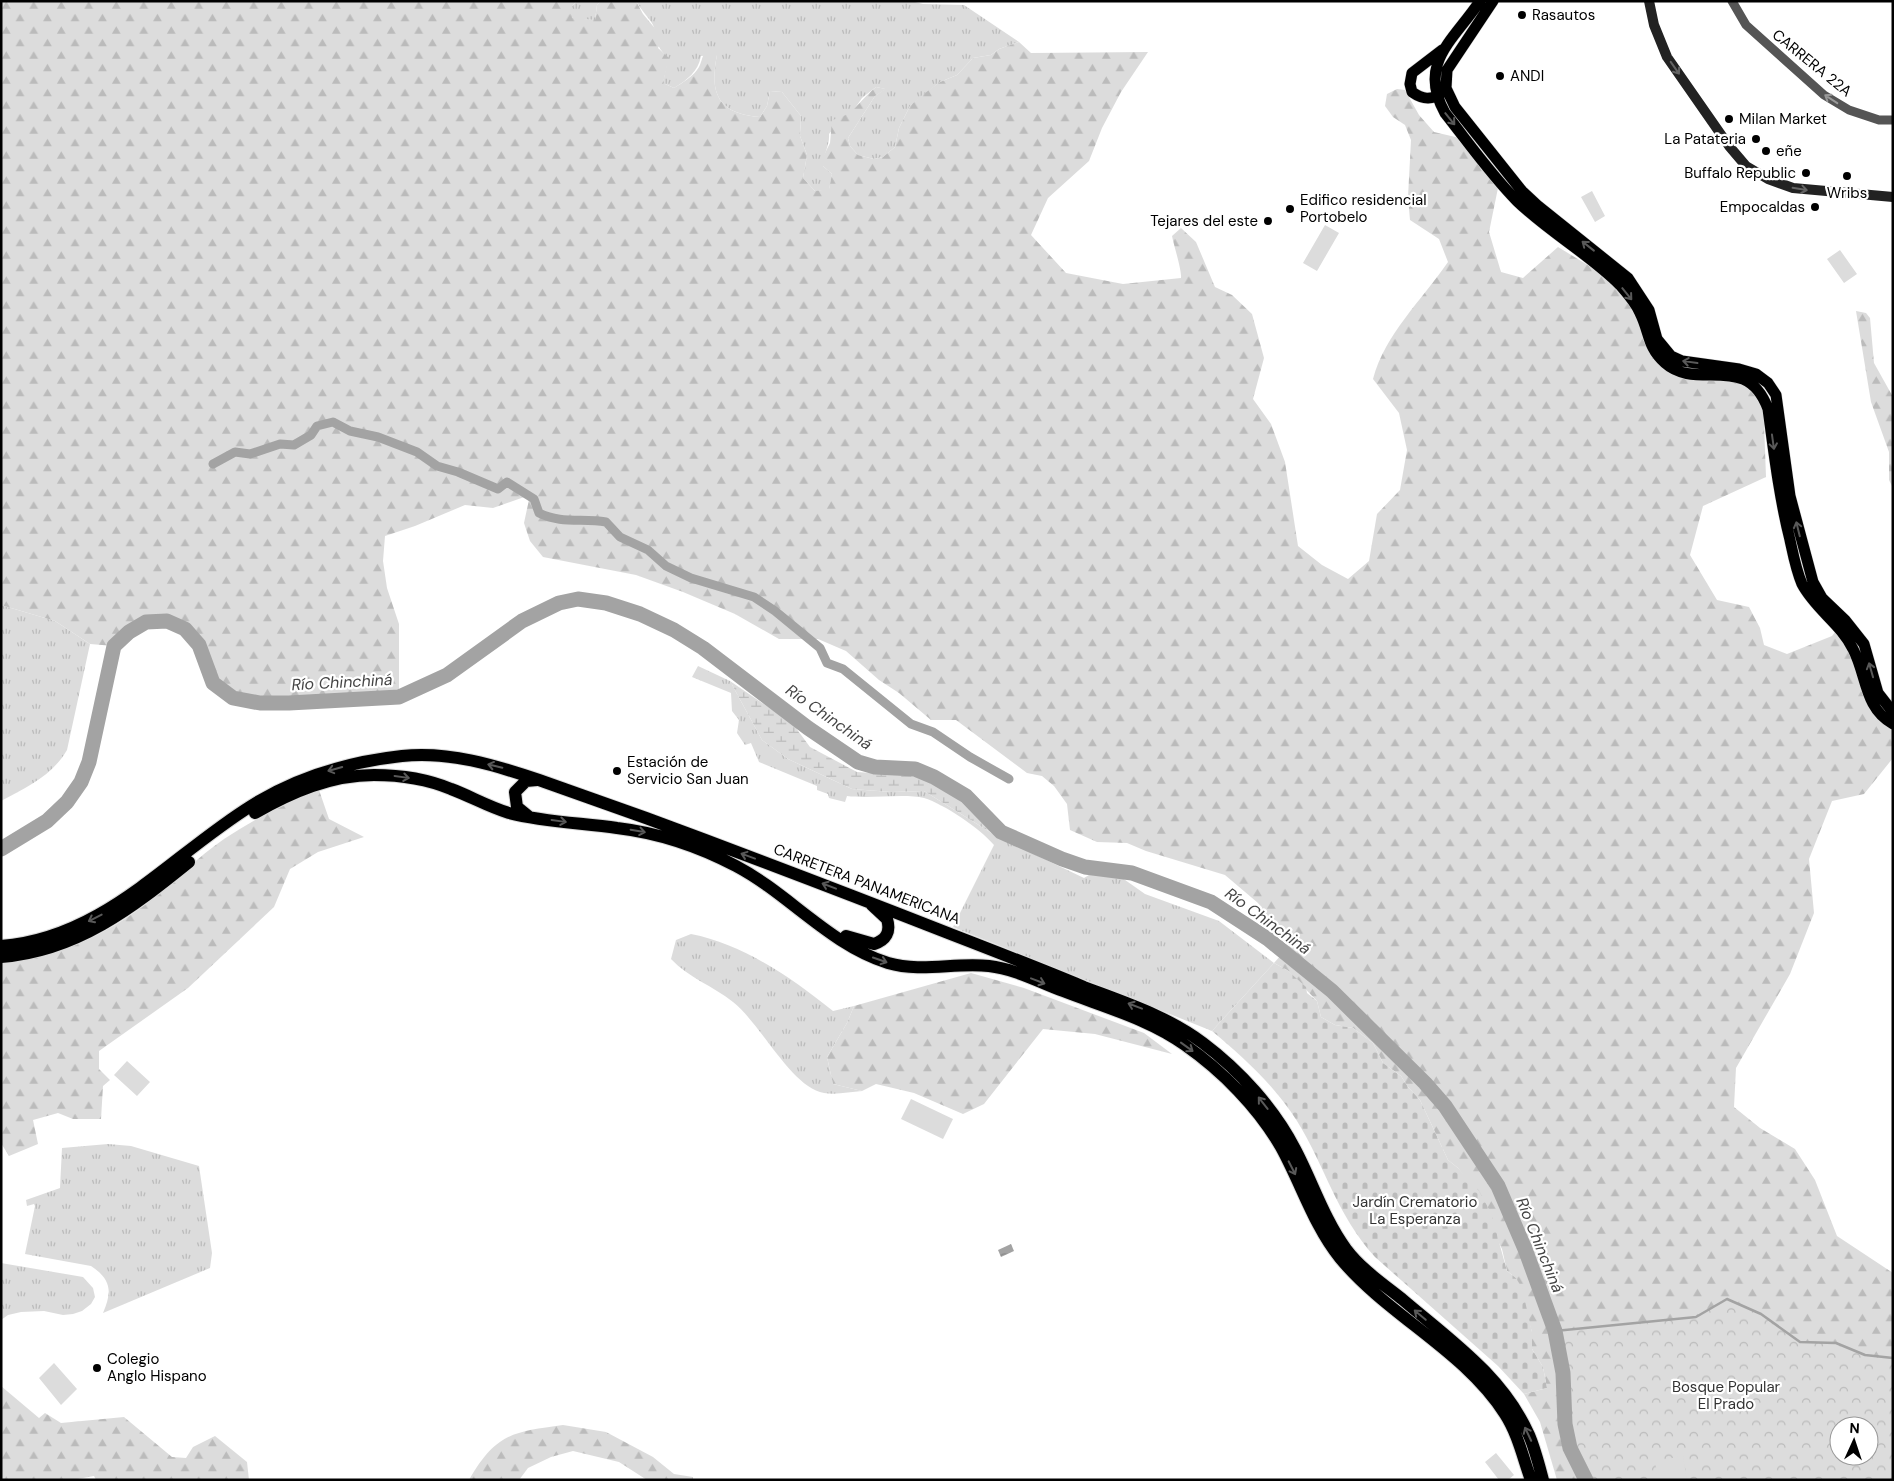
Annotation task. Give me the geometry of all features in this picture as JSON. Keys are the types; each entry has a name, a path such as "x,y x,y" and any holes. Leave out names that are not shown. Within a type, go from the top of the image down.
{"highway":[{"name":"CARRETERA PANAMERICANA","path":"1,946 36,942 106,912 139,891 216,829 253,804 317,774 372,760 408,755 443,756 503,768 542,781 864,899 1155,1014 1191,1034 1220,1056 1255,1092 1292,1143 1333,1228 1346,1249 1368,1271 1481,1366 1500,1387 1530,1436 1543,1480"},
{"path":"1,957 55,948 111,921 146,897 221,835 258,811 319,784 347,777 370,775 421,780 446,786 496,808 529,817 642,832 701,850 755,877 856,950 892,964 932,969 978,966 1008,970 1143,1022 1164,1032 1212,1066 1237,1091 1272,1132 1339,1256 1360,1278 1474,1376 1491,1395 1506,1416 1518,1440 1531,1480"},
{"path":"529,817 517,808 515,792 526,781 534,779 542,781"},
{"path":"823,927 857,941 874,944 881,941 888,931 887,920 864,899"}],"main road":[{"path":"1480,1 1448,45 1434,73 1436,97 1445,113 1516,199 1625,291 1640,312 1649,343 1667,364 1679,371 1743,378 1753,384 1763,395 1768,409 1780,500 1802,583 1814,602 1847,638 1855,652 1868,694 1875,709 1893,724"},
{"path":"1493,1 1447,70 1446,88 1455,107 1537,206 1628,278 1649,310 1657,339 1671,356 1682,361 1739,369 1756,374 1768,383 1776,396 1790,496 1813,582 1822,598 1845,620 1864,644 1878,693 1893,712"},
{"path":"1649,1 1654,25 1667,56 1729,146 1746,166 1768,180 1793,188 1893,197"},
{"path":"1446,88 1436,97 1427,99 1412,92 1410,84 1412,74 1448,45"}],"street":[{"name":"CARRERA 22A","path":"1732,1 1746,25 1824,94 1849,110 1879,120 1893,120"}],"green space":[{"path":"1,1 577,1 572,6 572,18 595,20 597,5 601,1 636,1 643,14 663,38 658,48 669,58 663,83 674,88 688,79 697,70 708,49 717,55 714,80 716,91 726,106 734,111 760,117 767,106 770,91 782,92 801,116 800,136 807,155 803,178 815,191 829,189 832,174 823,166 823,157 830,143 832,120 851,111 876,87 886,89 875,96 848,138 850,146 858,155 874,159 883,157 895,147 899,128 910,106 940,82 957,75 973,58 991,55 999,49 1019,42 1031,53 1148,52 1121,92 1102,128 1089,161 1048,198 1031,235 1066,273 1123,284 1181,278 1172,236 1181,228 1196,242 1215,287 1232,295 1252,314 1264,358 1253,399 1271,424 1285,462 1298,546 1322,565 1348,579 1369,561 1377,514 1400,490 1407,450 1399,413 1373,379 1386,347 1395,332 1448,262 1439,239 1410,220 1408,197 1411,140 1405,125 1393,117 1385,106 1387,94 1397,89 1405,90 1419,115 1434,132 1464,139 1498,188 1489,232 1501,272 1523,278 1558,247 1619,284 1667,364 1729,376 1763,395 1766,477 1703,506 1690,555 1717,600 1749,607 1760,628 1764,645 1787,654 1832,636 1839,627 1868,694 1893,723 1893,758 1864,794 1832,801 1809,859 1814,913 1790,974 1736,1068 1734,1107 1760,1128 1795,1149 1815,1180 1837,1236 1893,1273 1893,1480 1879,1448 1879,1416 1867,1416 1864,1397 1635,1480 1557,1480 1540,1422 1524,1394 1547,1388 1543,1367 1532,1349 1532,1332 1516,1278 1507,1271 1502,1249 1464,1176 1448,1160 1420,1100 1401,1076 1383,1063 1373,1043 1353,1028 1335,1025 1321,1017 1317,1001 1287,970 1274,963 1289,946 1258,903 1225,875 1146,851 1127,843 1097,842 1070,830 1067,804 1054,786 1042,776 1027,773 956,720 931,720 899,693 879,680 846,651 818,639 779,639 735,614 636,575 543,557 530,541 524,523 530,495 493,508 465,505 415,526 385,536 383,561 387,588 399,624 399,697 314,704 246,702 233,698 218,688 195,639 176,624 160,620 152,621 136,627 114,646 90,644 55,621 1,605"},
{"path":"577,1 601,1 597,5 595,20 572,19 572,6"},
{"path":"636,1 911,1 923,4 964,5 1019,42 999,49 991,55 973,58 957,75 940,82 910,106 899,128 895,147 883,157 874,159 858,155 850,146 848,138 875,96 885,89 876,87 862,98 851,114 841,119 829,134 823,166 832,174 829,190 815,191 803,178 807,155 800,136 801,116 782,92 770,91 767,106 760,117 734,111 726,106 716,91 714,80 717,55 701,56 700,62 691,75 674,88 663,83 668,58 659,45 653,25"},
{"path":"1592,191 1605,216 1595,222 1581,197"},
{"path":"1325,225 1339,233 1317,271 1303,263"},
{"path":"1840,250 1857,274 1844,283 1827,259"},
{"path":"1856,311 1866,313 1870,318 1874,363 1893,397 1893,488 1889,480 1889,452 1871,402"},
{"path":"1,605 55,621 90,644 67,750 46,774 29,786 1,801"},
{"path":"698,666 730,681 762,740 788,759 852,789 891,792 924,791 998,837 1084,878 1094,872 1118,875 1145,894 1219,921 1274,963 1212,1031 953,927 994,845 952,811 924,798 907,796 847,796 845,802 829,798 828,794 817,790 817,786 759,762 751,743 745,745 737,733 739,720 732,711 731,693 692,677"},
{"path":"730,681 793,724 810,747 857,772 916,776 953,794 998,837 924,791 891,792 852,789 788,759 762,740"},
{"path":"319,790 329,819 364,837 318,852 290,869 274,907 188,988 99,1051 99,1069 110,1080 103,1086 101,1119 73,1119 58,1113 33,1120 38,1144 9,1156 1,1143 1,962 42,956 80,943 99,934 134,913 224,839 270,812"},
{"path":"691,934 710,939 748,954 801,986 833,1011 854,1006 847,1023 827,1057 833,1084 862,1091 838,1094 824,1093 812,1089 800,1080 788,1068 754,1024 733,1002 693,977 671,959 676,940"},
{"name":"Jardín Crematorio La Esperanza","path":"1274,963 1287,970 1306,987 1307,993 1317,1001 1321,1017 1335,1025 1353,1028 1373,1043 1383,1063 1401,1076 1420,1100 1448,1160 1479,1191 1491,1213 1507,1271 1516,1278 1522,1288 1532,1332 1532,1349 1543,1367 1547,1388 1524,1394 1498,1366 1375,1257 1350,1224 1307,1139 1288,1108 1258,1073 1212,1031"},
{"path":"971,973 1024,988 1144,1033 1172,1054 1095,1034 1043,1029 984,1104 963,1114 914,1093 876,1084 862,1091 833,1084 827,1057 847,1023 854,1006"},
{"path":"127,1061 150,1082 137,1096 114,1075"},
{"path":"911,1099 953,1119 943,1139 901,1119"},
{"path":"108,1144 131,1146 199,1166 212,1253 210,1268 103,1313 109,1293 106,1281 98,1271 91,1266 25,1254 35,1206 34,1204 27,1206 26,1200 60,1188 62,1148"},
{"path":"1,1263 83,1277 93,1288 95,1297 91,1304 82,1311 73,1314 63,1315 44,1311 21,1312 8,1315 1,1320"},
{"name":"Bosque Popular El Prado","path":"1727,1299 1761,1314 1800,1342 1836,1343 1865,1355 1893,1358 1893,1480 1586,1480 1570,1448 1565,1424 1563,1373 1555,1331 1696,1317"},
{"path":"54,1363 77,1389 61,1405 39,1378"},
{"path":"1,1386 39,1418 45,1413 61,1423 124,1417 172,1457 186,1458 193,1447 215,1436 247,1462 249,1480 96,1480 94,1476 72,1480 1,1480"},
{"path":"563,1425 606,1432 653,1457 674,1474 693,1477 693,1480 647,1480 619,1462 573,1451 551,1457 528,1468 519,1480 469,1480 488,1453 507,1438 518,1433"},
{"path":"1496,1453 1514,1475 1508,1480 1499,1480 1485,1462"},
{"path":"1683,1456 1687,1480 1658,1480 1655,1461"}],"water":[{"path":"1011,1244 1014,1251 1001,1257 998,1250"}],"waterway":[{"path":"213,464 235,452 250,454 280,444 294,445 311,435 317,426 333,422 350,431 378,437 417,452 437,466 458,472 498,489 507,482 534,499 539,513 564,520 606,522 620,537 648,550 666,566 691,578 754,597 775,611 820,648 827,663 843,669 911,724 933,732 970,757 1009,779"},
{"name":"Río Chinchiná","path":"1,849 47,821 67,802 81,782 89,762 114,646 129,632 146,622 167,621 185,629 199,645 213,683 233,698 260,703 289,703 399,697 447,675 522,621 559,603 578,599 606,603 640,614 674,630 703,648 808,728 858,762 875,767 915,769 934,777 966,796 1001,832 1062,859 1085,867 1132,873 1211,902 1268,939 1332,991 1425,1083 1445,1106 1498,1186 1525,1249 1555,1331 1563,1373 1565,1424 1570,1448 1586,1480"},
{"path":"1555,1331 1696,1317 1727,1299 1761,1314 1800,1342 1836,1343 1865,1355 1893,1358"}],"place":[{"name":"Rasautos","path":"1522,15"},
{"name":"ANDI","path":"1500,76"},
{"name":"Milan Market","path":"1729,119"},
{"name":"La Patateria","path":"1756,139"},
{"name":"eñe","path":"1766,151"},
{"name":"Buffalo Republic","path":"1806,173"},
{"name":"Wribs","path":"1847,176"},
{"name":"Empocaldas","path":"1815,207"},
{"name":"Edifico residencial Portobelo","path":"1290,209"},
{"name":"Tejares del este","path":"1268,221"},
{"name":"Estación de Servicio San Juan","path":"617,771"},
{"name":"Colegio Anglo Hispano","path":"97,1368"}]}
